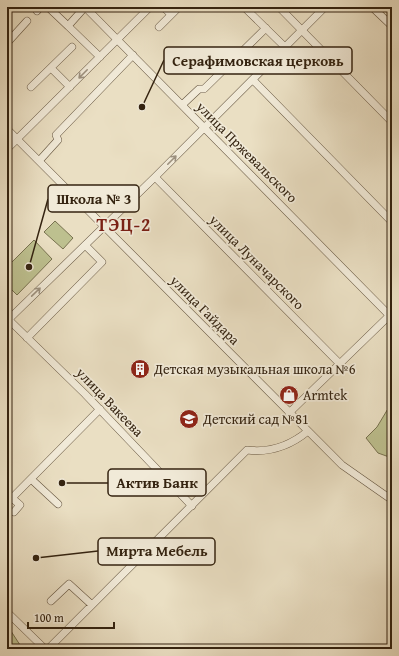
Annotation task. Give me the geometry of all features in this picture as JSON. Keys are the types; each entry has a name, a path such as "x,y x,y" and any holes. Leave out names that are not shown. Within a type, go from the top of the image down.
{"street":[{"path":"48,7 100,57"},
{"path":"68,26 85,7"},
{"name":"улица Пржевальского","path":"85,7 391,314"},
{"path":"7,149 150,7"},
{"path":"163,7 171,14"},
{"path":"159,27 179,7"},
{"path":"244,7 285,47"},
{"path":"279,7 392,122"},
{"path":"7,320 104,225 155,178 325,7"},
{"path":"372,7 392,26"},
{"path":"7,43 27,20"},
{"path":"182,105 199,89 204,90 266,28"},
{"path":"31,87 72,47"},
{"path":"39,161 58,140 56,135 133,55"},
{"path":"51,68 70,87"},
{"path":"253,80 392,222"},
{"name":"улица Гайдара","path":"7,129 342,465 392,500"},
{"name":"улица Луначарского","path":"155,178 340,364"},
{"path":"27,338 102,262 85,245"},
{"path":"289,413 391,314"},
{"name":"улица Вакеева","path":"7,320 100,409 192,506"},
{"path":"9,500 100,409"},
{"path":"7,612 47,649 247,450 256,451 281,448 295,442 308,431"},
{"path":"31,479 53,495 58,504"},
{"path":"9,500 22,503 14,512"},
{"path":"51,601 69,584 92,605"}],"green space":[{"path":"55,221 73,238 63,249 44,232"},
{"path":"34,240 52,259 17,295 7,285 7,267"},
{"path":"392,402 392,458 378,453 366,438 377,427"},
{"path":"7,625 22,648 23,649 7,649"}],"place":[{"name":"Серафимовская церковь","path":"142,107"},
{"name":"Школа № 3","path":"29,267"},
{"name":"Детская музыкальная школа №6","path":"140,369"},
{"name":"Armtek","path":"289,395"},
{"name":"Детский сад №81","path":"189,419"},
{"name":"Актив Банк","path":"62,483"},
{"name":"Мирта Мебель","path":"36,558"}],"district":[{"name":"ТЭЦ-2","path":"124,225"}]}
